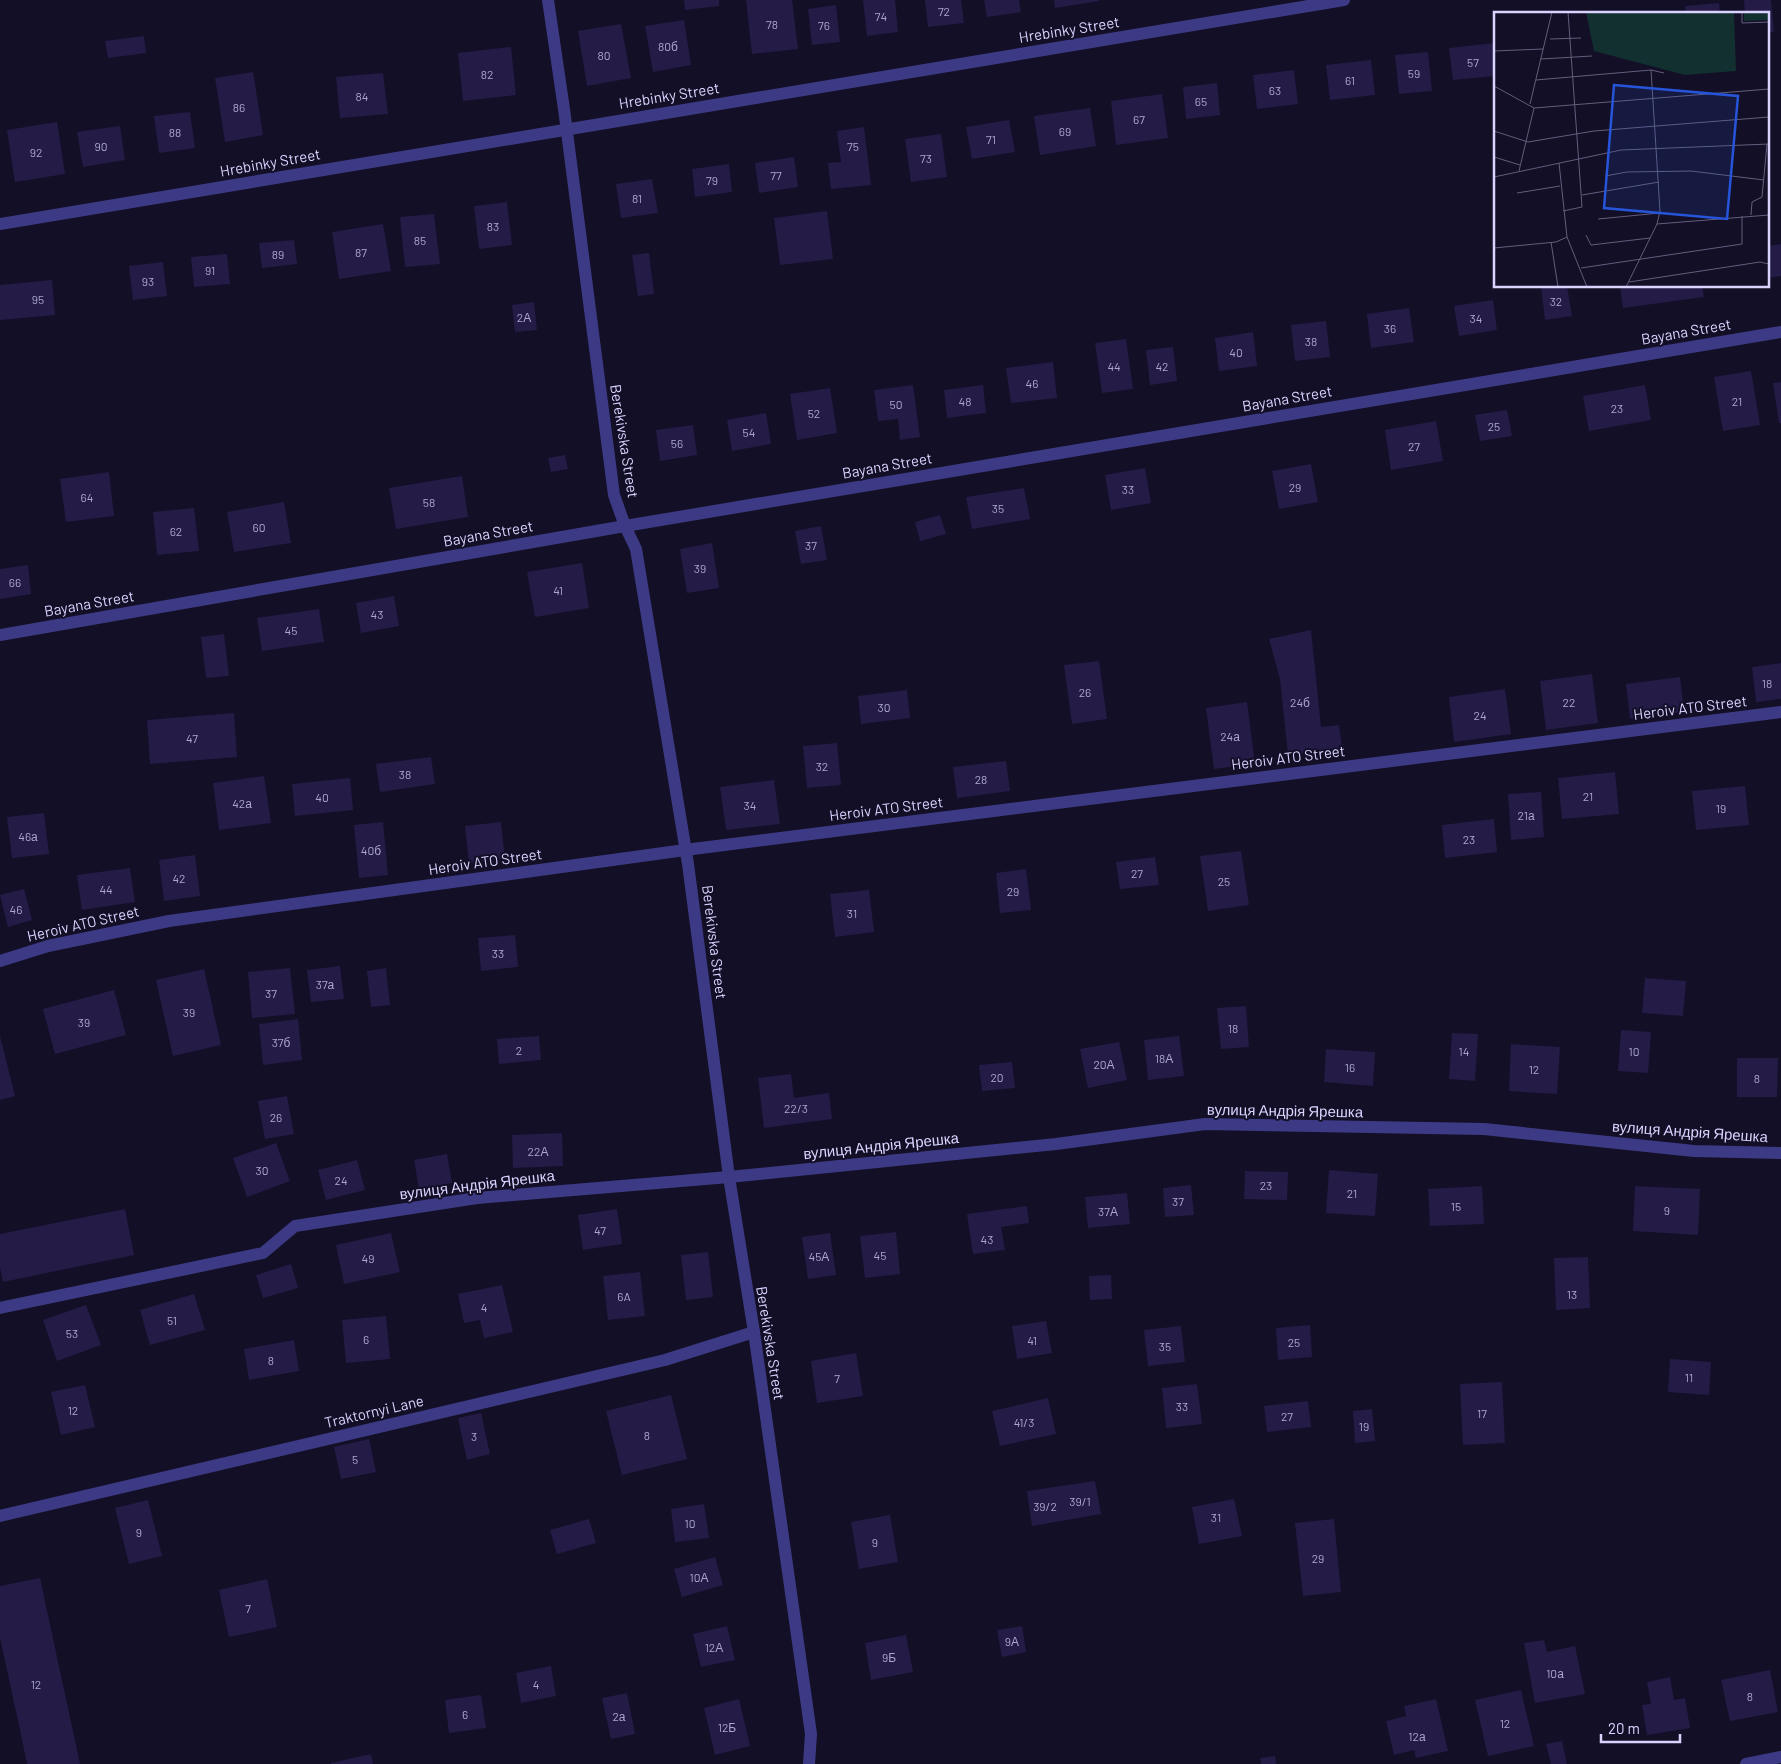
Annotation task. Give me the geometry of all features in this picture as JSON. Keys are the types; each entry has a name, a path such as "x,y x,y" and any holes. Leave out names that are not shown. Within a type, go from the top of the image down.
{"street":[{"name":"Berekivska Street","path":"548,0 614,494 625,526 636,549 685,850 729,1177 754,1332 812,1734 809,1764"},
{"name":"Hrebinky Street","path":"0,224 1344,0"},
{"name":"Bayana Street","path":"0,635 625,526 1781,332"},
{"name":"Heroiv ATO Street","path":"0,960 48,946 169,920 685,850 1781,712"},
{"name":"вулиця Андрія Ярешка","path":"0,1308 262,1253 294,1226 477,1198 729,1177 1056,1144 1205,1124 1484,1130 1694,1151 1781,1153"},
{"name":"Traktornyi Lane","path":"0,1516 665,1360 754,1332"},
{"path":"1746,1764 1781,1757"}],"building":[{"path":"684,0 719,0 719,6 685,10"},
{"path":"746,0 792,0 798,49 752,54"},
{"path":"863,0 895,0 898,32 867,36"},
{"path":"925,0 961,0 964,23 928,27"},
{"path":"984,0 1019,0 1021,12 987,17"},
{"path":"1054,0 1099,0 1099,1 1055,8"},
{"path":"1744,0 1771,0 1774,32 1768,33 1768,12 1745,12"},
{"path":"1719,3 1720,12 1686,12 1685,6"},
{"path":"836,5 840,42 812,45 808,9"},
{"path":"684,20 691,65 653,72 645,26"},
{"path":"621,24 631,78 587,86 578,31"},
{"path":"144,36 146,53 108,58 105,41"},
{"path":"1494,43 1494,76 1453,80 1449,48"},
{"path":"511,47 516,95 463,101 458,53"},
{"path":"1428,52 1432,91 1399,94 1395,55"},
{"path":"1371,60 1375,95 1330,100 1326,65"},
{"path":"1294,70 1298,104 1257,109 1253,75"},
{"path":"253,72 263,135 225,142 215,78"},
{"path":"383,73 388,114 340,118 336,77"},
{"path":"1217,83 1220,115 1186,119 1183,87"},
{"path":"1162,94 1168,138 1116,145 1111,101"},
{"path":"1090,108 1096,146 1040,155 1034,116"},
{"path":"190,112 195,148 159,153 154,116"},
{"path":"1009,120 1015,152 972,159 966,127"},
{"path":"57,122 65,174 15,182 7,130"},
{"path":"120,126 125,160 83,167 77,132"},
{"path":"864,127 871,185 831,189 828,163 841,162 837,131"},
{"path":"941,134 947,177 911,182 905,139"},
{"path":"794,157 798,187 759,193 755,163"},
{"path":"729,164 732,192 695,197 692,169"},
{"path":"652,179 658,213 621,218 616,184"},
{"path":"507,202 512,245 479,249 474,206"},
{"path":"827,211 833,259 780,265 774,218"},
{"path":"434,214 440,264 405,267 400,217"},
{"path":"383,224 391,271 339,279 332,232"},
{"path":"294,240 297,264 262,268 259,243"},
{"path":"1781,244 1781,276 1768,278 1768,246"},
{"path":"649,253 654,294 638,296 632,255"},
{"path":"227,254 230,284 194,287 191,257"},
{"path":"163,262 167,296 133,300 129,266"},
{"path":"52,280 55,315 0,320 0,285"},
{"path":"1541,288 1567,288 1572,316 1545,320"},
{"path":"1620,288 1702,288 1704,297 1623,308"},
{"path":"1493,300 1497,330 1459,336 1454,306"},
{"path":"534,302 537,330 515,332 512,305"},
{"path":"1409,308 1414,342 1371,348 1367,314"},
{"path":"1326,321 1330,357 1295,361 1291,325"},
{"path":"1253,332 1257,366 1219,371 1215,338"},
{"path":"1126,339 1133,389 1102,393 1095,343"},
{"path":"1173,347 1177,381 1150,385 1146,350"},
{"path":"1053,362 1057,398 1011,403 1006,368"},
{"path":"1751,371 1760,425 1723,431 1714,377"},
{"path":"1781,382 1781,423 1779,423 1773,383"},
{"path":"913,385 920,437 900,440 898,419 878,421 874,390"},
{"path":"983,385 986,413 947,418 944,390"},
{"path":"1645,385 1651,420 1589,431 1583,396"},
{"path":"830,388 837,433 797,440 790,394"},
{"path":"1507,410 1512,436 1480,441 1475,415"},
{"path":"766,413 771,444 732,451 727,420"},
{"path":"1436,421 1443,461 1391,470 1385,430"},
{"path":"693,425 697,455 660,461 656,430"},
{"path":"565,455 568,469 551,472 548,458"},
{"path":"1311,464 1318,502 1279,509 1272,471"},
{"path":"1145,468 1151,503 1111,510 1105,475"},
{"path":"109,472 114,516 66,522 60,479"},
{"path":"462,476 468,517 396,529 389,488"},
{"path":"1024,488 1030,519 972,529 966,497"},
{"path":"284,502 291,543 234,552 227,512"},
{"path":"194,508 199,551 157,555 153,512"},
{"path":"940,515 946,534 920,541 915,522"},
{"path":"821,526 827,560 801,564 795,531"},
{"path":"712,543 719,588 687,593 680,549"},
{"path":"582,563 589,608 535,617 527,572"},
{"path":"28,565 31,594 0,599 0,569"},
{"path":"394,596 399,626 361,633 356,603"},
{"path":"319,609 324,642 262,651 257,618"},
{"path":"1311,630 1321,727 1339,725 1342,748 1288,755 1280,679 1269,639"},
{"path":"224,634 229,676 206,678 201,637"},
{"path":"1099,661 1107,719 1072,724 1064,665"},
{"path":"1781,663 1781,699 1756,702 1752,667"},
{"path":"1592,674 1598,723 1546,730 1540,681"},
{"path":"1680,677 1684,712 1630,719 1626,684"},
{"path":"1505,689 1511,734 1454,742 1449,697"},
{"path":"907,690 910,718 861,724 858,696"},
{"path":"1247,702 1255,764 1214,769 1206,708"},
{"path":"234,713 237,757 150,764 147,720"},
{"path":"837,743 841,785 807,788 803,746"},
{"path":"431,757 435,784 380,792 376,764"},
{"path":"1006,761 1010,791 957,798 953,767"},
{"path":"1615,772 1619,814 1562,819 1558,778"},
{"path":"264,776 271,823 219,830 213,783"},
{"path":"350,778 353,810 295,816 292,784"},
{"path":"774,780 780,824 726,830 720,787"},
{"path":"1745,786 1749,825 1696,830 1692,791"},
{"path":"1541,792 1544,837 1511,840 1508,794"},
{"path":"44,813 49,854 12,858 7,817"},
{"path":"1494,819 1497,852 1445,858 1442,825"},
{"path":"383,822 388,875 359,878 354,825"},
{"path":"501,822 505,859 469,863 465,826"},
{"path":"1241,851 1249,905 1208,911 1200,856"},
{"path":"195,855 200,896 164,901 159,860"},
{"path":"1155,857 1159,885 1120,889 1116,862"},
{"path":"130,868 135,902 82,910 77,875"},
{"path":"1026,869 1031,910 1000,913 996,873"},
{"path":"24,889 32,920 8,927 0,895"},
{"path":"869,890 874,932 835,937 830,894"},
{"path":"515,935 518,967 481,971 478,938"},
{"path":"340,966 344,999 311,1002 307,970"},
{"path":"290,968 295,1014 252,1018 248,972"},
{"path":"386,968 390,1005 371,1007 367,971"},
{"path":"204,969 221,1045 173,1056 156,980"},
{"path":"1645,978 1686,981 1683,1016 1642,1013"},
{"path":"114,990 126,1035 55,1054 43,1009"},
{"path":"1246,1006 1249,1047 1221,1049 1217,1008"},
{"path":"298,1019 302,1060 263,1065 259,1024"},
{"path":"1621,1030 1651,1032 1648,1073 1618,1071"},
{"path":"1452,1033 1478,1034 1475,1081 1449,1079"},
{"path":"0,1036 15,1096 0,1100"},
{"path":"539,1036 541,1060 499,1064 497,1039"},
{"path":"1179,1036 1184,1076 1148,1080 1144,1040"},
{"path":"1119,1042 1127,1080 1088,1088 1080,1049"},
{"path":"1511,1044 1560,1047 1557,1094 1509,1091"},
{"path":"1326,1049 1375,1052 1373,1086 1324,1082"},
{"path":"1737,1058 1778,1058 1777,1097 1737,1097"},
{"path":"1012,1062 1015,1088 982,1091 979,1065"},
{"path":"791,1074 794,1098 829,1093 832,1119 764,1128 758,1078"},
{"path":"287,1096 294,1134 265,1139 258,1101"},
{"path":"562,1133 563,1166 513,1168 512,1135"},
{"path":"276,1143 290,1181 247,1197 233,1158"},
{"path":"447,1154 452,1183 419,1189 414,1160"},
{"path":"357,1160 365,1190 326,1200 318,1170"},
{"path":"1329,1170 1378,1174 1375,1216 1326,1213"},
{"path":"1245,1171 1288,1172 1287,1200 1244,1199"},
{"path":"1191,1185 1194,1215 1165,1217 1163,1188"},
{"path":"1482,1186 1484,1224 1430,1226 1428,1189"},
{"path":"1635,1186 1700,1189 1698,1235 1633,1231"},
{"path":"1127,1193 1130,1224 1088,1228 1085,1197"},
{"path":"1027,1206 1029,1223 1001,1227 1005,1250 973,1254 967,1214"},
{"path":"125,1209 134,1255 3,1282 0,1268 0,1234"},
{"path":"617,1209 622,1244 583,1250 578,1215"},
{"path":"896,1232 900,1274 865,1278 860,1236"},
{"path":"391,1233 400,1272 344,1284 336,1245"},
{"path":"830,1233 836,1275 808,1279 802,1237"},
{"path":"708,1252 713,1297 686,1300 681,1255"},
{"path":"1588,1257 1590,1308 1556,1310 1554,1258"},
{"path":"291,1264 298,1288 263,1298 256,1275"},
{"path":"640,1272 645,1316 608,1320 603,1276"},
{"path":"1111,1275 1112,1299 1090,1300 1089,1276"},
{"path":"502,1285 513,1332 484,1338 480,1320 464,1323 458,1294"},
{"path":"194,1294 205,1330 150,1345 140,1310"},
{"path":"86,1305 101,1345 57,1361 43,1320"},
{"path":"386,1316 390,1359 346,1363 342,1320"},
{"path":"1046,1321 1052,1353 1017,1359 1012,1326"},
{"path":"1310,1325 1312,1357 1278,1360 1276,1328"},
{"path":"1181,1326 1185,1362 1148,1366 1144,1330"},
{"path":"294,1340 299,1371 249,1380 244,1349"},
{"path":"856,1353 863,1396 817,1403 811,1361"},
{"path":"1670,1359 1711,1362 1709,1395 1668,1392"},
{"path":"1502,1382 1505,1443 1463,1445 1460,1384"},
{"path":"1197,1384 1202,1424 1166,1428 1162,1388"},
{"path":"85,1385 95,1427 61,1435 51,1392"},
{"path":"671,1395 687,1459 622,1475 606,1411"},
{"path":"1048,1398 1056,1434 1000,1446 992,1411"},
{"path":"1308,1401 1311,1427 1267,1432 1264,1406"},
{"path":"1372,1409 1375,1441 1355,1443 1353,1411"},
{"path":"481,1413 490,1454 467,1460 458,1418"},
{"path":"369,1439 376,1472 341,1479 334,1447"},
{"path":"1095,1481 1101,1514 1032,1526 1027,1491"},
{"path":"1234,1499 1242,1536 1199,1544 1192,1507"},
{"path":"148,1500 162,1556 129,1564 115,1508"},
{"path":"704,1504 709,1538 675,1542 671,1509"},
{"path":"890,1515 898,1562 859,1569 851,1522"},
{"path":"589,1519 596,1543 557,1554 550,1530"},
{"path":"1334,1519 1341,1592 1303,1596 1295,1523"},
{"path":"715,1557 723,1585 682,1597 674,1569"},
{"path":"40,1578 80,1764 27,1764 0,1638 0,1586"},
{"path":"267,1579 277,1627 229,1637 219,1590"},
{"path":"727,1626 735,1660 701,1667 693,1634"},
{"path":"1022,1626 1026,1652 1002,1657 997,1630"},
{"path":"906,1635 913,1672 871,1680 865,1643"},
{"path":"1544,1640 1547,1652 1575,1646 1585,1694 1535,1703 1524,1643"},
{"path":"551,1666 556,1696 521,1703 516,1673"},
{"path":"1770,1670 1778,1712 1730,1721 1721,1680"},
{"path":"1670,1677 1674,1700 1685,1698 1690,1728 1647,1735 1642,1705 1651,1704 1647,1682"},
{"path":"1521,1690 1534,1746 1488,1756 1475,1700"},
{"path":"627,1693 635,1734 611,1739 602,1698"},
{"path":"481,1695 486,1728 449,1733 445,1700"},
{"path":"739,1699 750,1746 715,1755 704,1708"},
{"path":"1436,1699 1448,1751 1416,1758 1414,1750 1394,1755 1386,1721 1406,1716 1404,1706"},
{"path":"1562,1741 1567,1764 1551,1764 1546,1744"},
{"path":"371,1754 373,1764 331,1764 331,1763"},
{"path":"1275,1756 1276,1764 1261,1764 1260,1758"}]}
